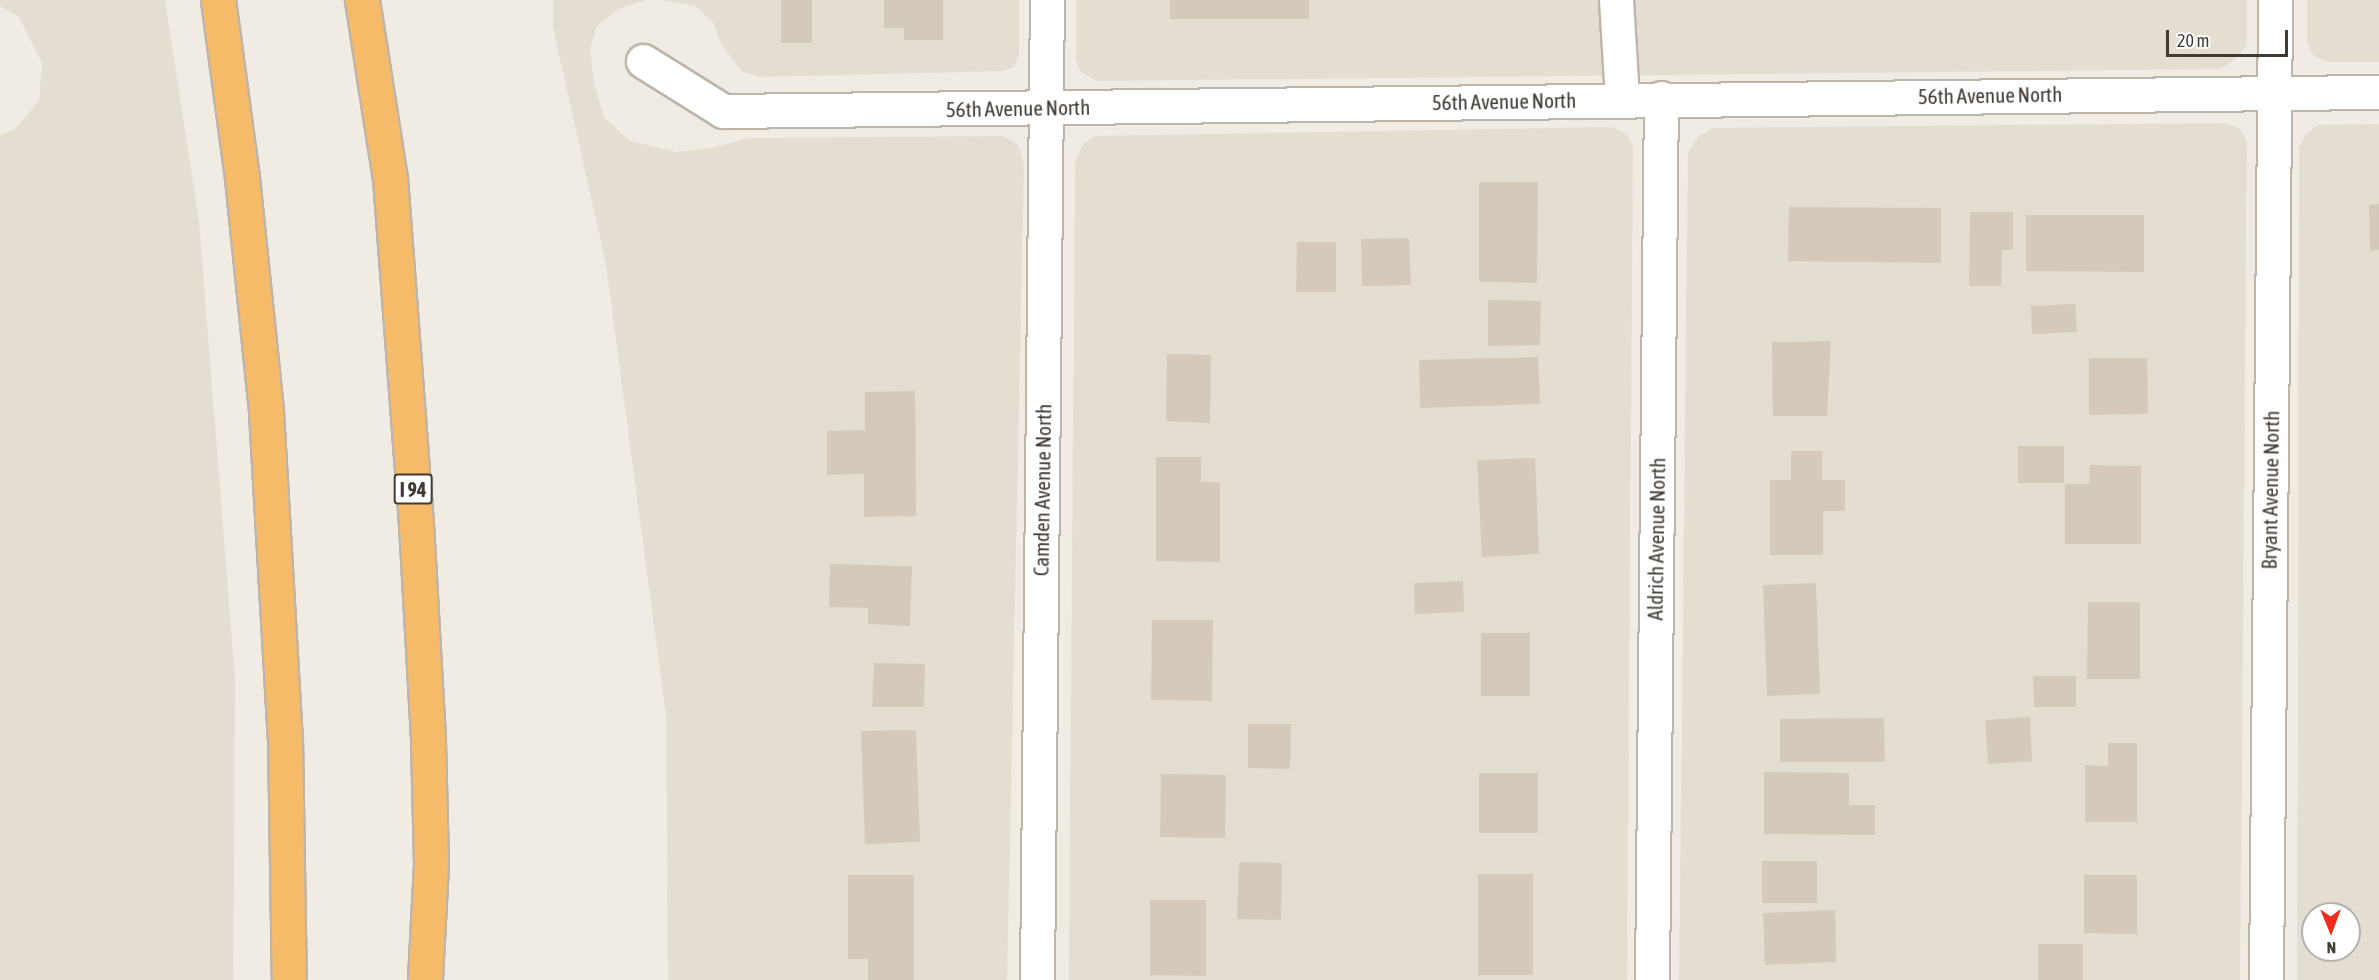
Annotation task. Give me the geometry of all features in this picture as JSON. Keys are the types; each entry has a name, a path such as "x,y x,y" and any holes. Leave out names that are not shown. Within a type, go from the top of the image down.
{"highway":[{"path":"218,0 242,178 266,411 285,737 289,980"},
{"name":"I 94","path":"362,0 390,178 416,524 427,730 431,864 425,980"}],"street":[{"name":"Camden Avenue North","path":"1037,980 1047,0"},
{"path":"1616,0 1622,99"},
{"name":"Bryant Avenue North","path":"2266,980 2275,0"},
{"name":"56th Avenue North","path":"644,61 723,111 1660,98 2379,92"},
{"name":"Aldrich Avenue North","path":"1652,980 1660,98"}],"shaded area":[{"path":"0,0 165,0 199,221 235,679 233,980 0,980 0,135 14,130 39,101 42,63 19,17 0,6"},
{"path":"553,0 646,0 621,8 597,26 590,49 594,83 604,117 630,141 676,152 712,148 749,138 1003,136 1018,145 1024,165 1007,980 668,980 666,716 606,264 553,28"},
{"path":"661,0 1019,0 1019,52 1015,66 1004,71 759,77 741,71 720,42 713,22 695,6"},
{"path":"1076,0 2247,0 2247,45 2234,60 2220,69 1096,81 1080,71 1076,60"},
{"path":"2307,0 2379,0 2379,62 2327,62 2314,56 2307,43"},
{"path":"2225,123 2240,129 2247,141 2240,980 1679,980 1688,152 1699,136 1713,128"},
{"path":"2379,124 2379,980 2297,980 2299,148 2305,135 2318,125"},
{"path":"1611,127 1627,134 1633,146 1627,980 1069,980 1075,162 1083,144 1095,136"}],"building":[{"path":"781,0 812,0 812,43 781,43"},
{"path":"884,0 943,0 943,40 904,40 904,28 884,28"},
{"path":"1170,0 1309,0 1309,19 1170,19"},
{"path":"1479,182 1538,182 1537,283 1479,282"},
{"path":"2379,204 2379,250 2370,251 2369,205"},
{"path":"1789,207 1941,208 1941,263 1788,261"},
{"path":"1970,212 2013,212 2013,250 2002,250 2001,286 1969,286"},
{"path":"2026,215 2144,215 2144,272 2026,271"},
{"path":"1409,238 1411,285 1362,286 1361,239"},
{"path":"1297,242 1336,242 1336,292 1296,292"},
{"path":"1488,300 1541,301 1540,345 1488,346"},
{"path":"2075,304 2077,332 2032,334 2031,306"},
{"path":"1831,341 1827,416 1773,416 1772,342"},
{"path":"1167,354 1211,355 1210,423 1166,421"},
{"path":"1538,357 1540,404 1420,408 1419,360"},
{"path":"2089,358 2147,358 2148,414 2089,415"},
{"path":"915,391 916,516 864,517 864,474 827,475 827,431 865,430 865,392"},
{"path":"2018,446 2064,446 2064,483 2018,483"},
{"path":"1791,451 1822,451 1822,480 1845,480 1845,511 1823,511 1823,555 1770,555 1770,480 1791,480"},
{"path":"1156,457 1201,457 1201,482 1220,482 1220,562 1156,561"},
{"path":"1535,458 1539,554 1482,557 1477,460"},
{"path":"2090,465 2141,466 2141,544 2065,544 2065,484 2089,484"},
{"path":"830,564 912,566 910,626 868,624 868,608 829,607"},
{"path":"1463,581 1464,612 1415,614 1414,583"},
{"path":"1816,583 1820,694 1767,696 1763,585"},
{"path":"2088,602 2140,602 2140,679 2087,679"},
{"path":"1152,620 1213,620 1212,701 1151,700"},
{"path":"1481,633 1530,633 1530,696 1481,696"},
{"path":"874,663 925,664 924,707 872,707"},
{"path":"2033,676 2076,676 2076,707 2034,707"},
{"path":"2030,717 2032,761 1988,764 1985,720"},
{"path":"1884,718 1885,762 1780,762 1780,719"},
{"path":"1248,724 1291,724 1290,769 1248,768"},
{"path":"916,730 920,842 865,844 861,731"},
{"path":"2108,743 2137,743 2137,822 2085,822 2085,765 2108,766"},
{"path":"1764,772 1849,773 1849,805 1875,805 1875,835 1764,834"},
{"path":"1479,773 1538,773 1538,833 1479,833"},
{"path":"1161,774 1226,775 1225,838 1160,837"},
{"path":"1762,861 1817,861 1817,903 1762,903"},
{"path":"1239,862 1282,863 1281,920 1237,919"},
{"path":"1478,874 1533,874 1533,975 1478,975"},
{"path":"848,875 914,875 914,980 868,980 868,959 848,959"},
{"path":"2084,875 2137,875 2137,934 2084,933"},
{"path":"1150,900 1206,900 1206,976 1150,975"},
{"path":"1835,910 1836,962 1765,965 1763,913"},
{"path":"2038,944 2083,944 2083,980 2038,980"}]}
